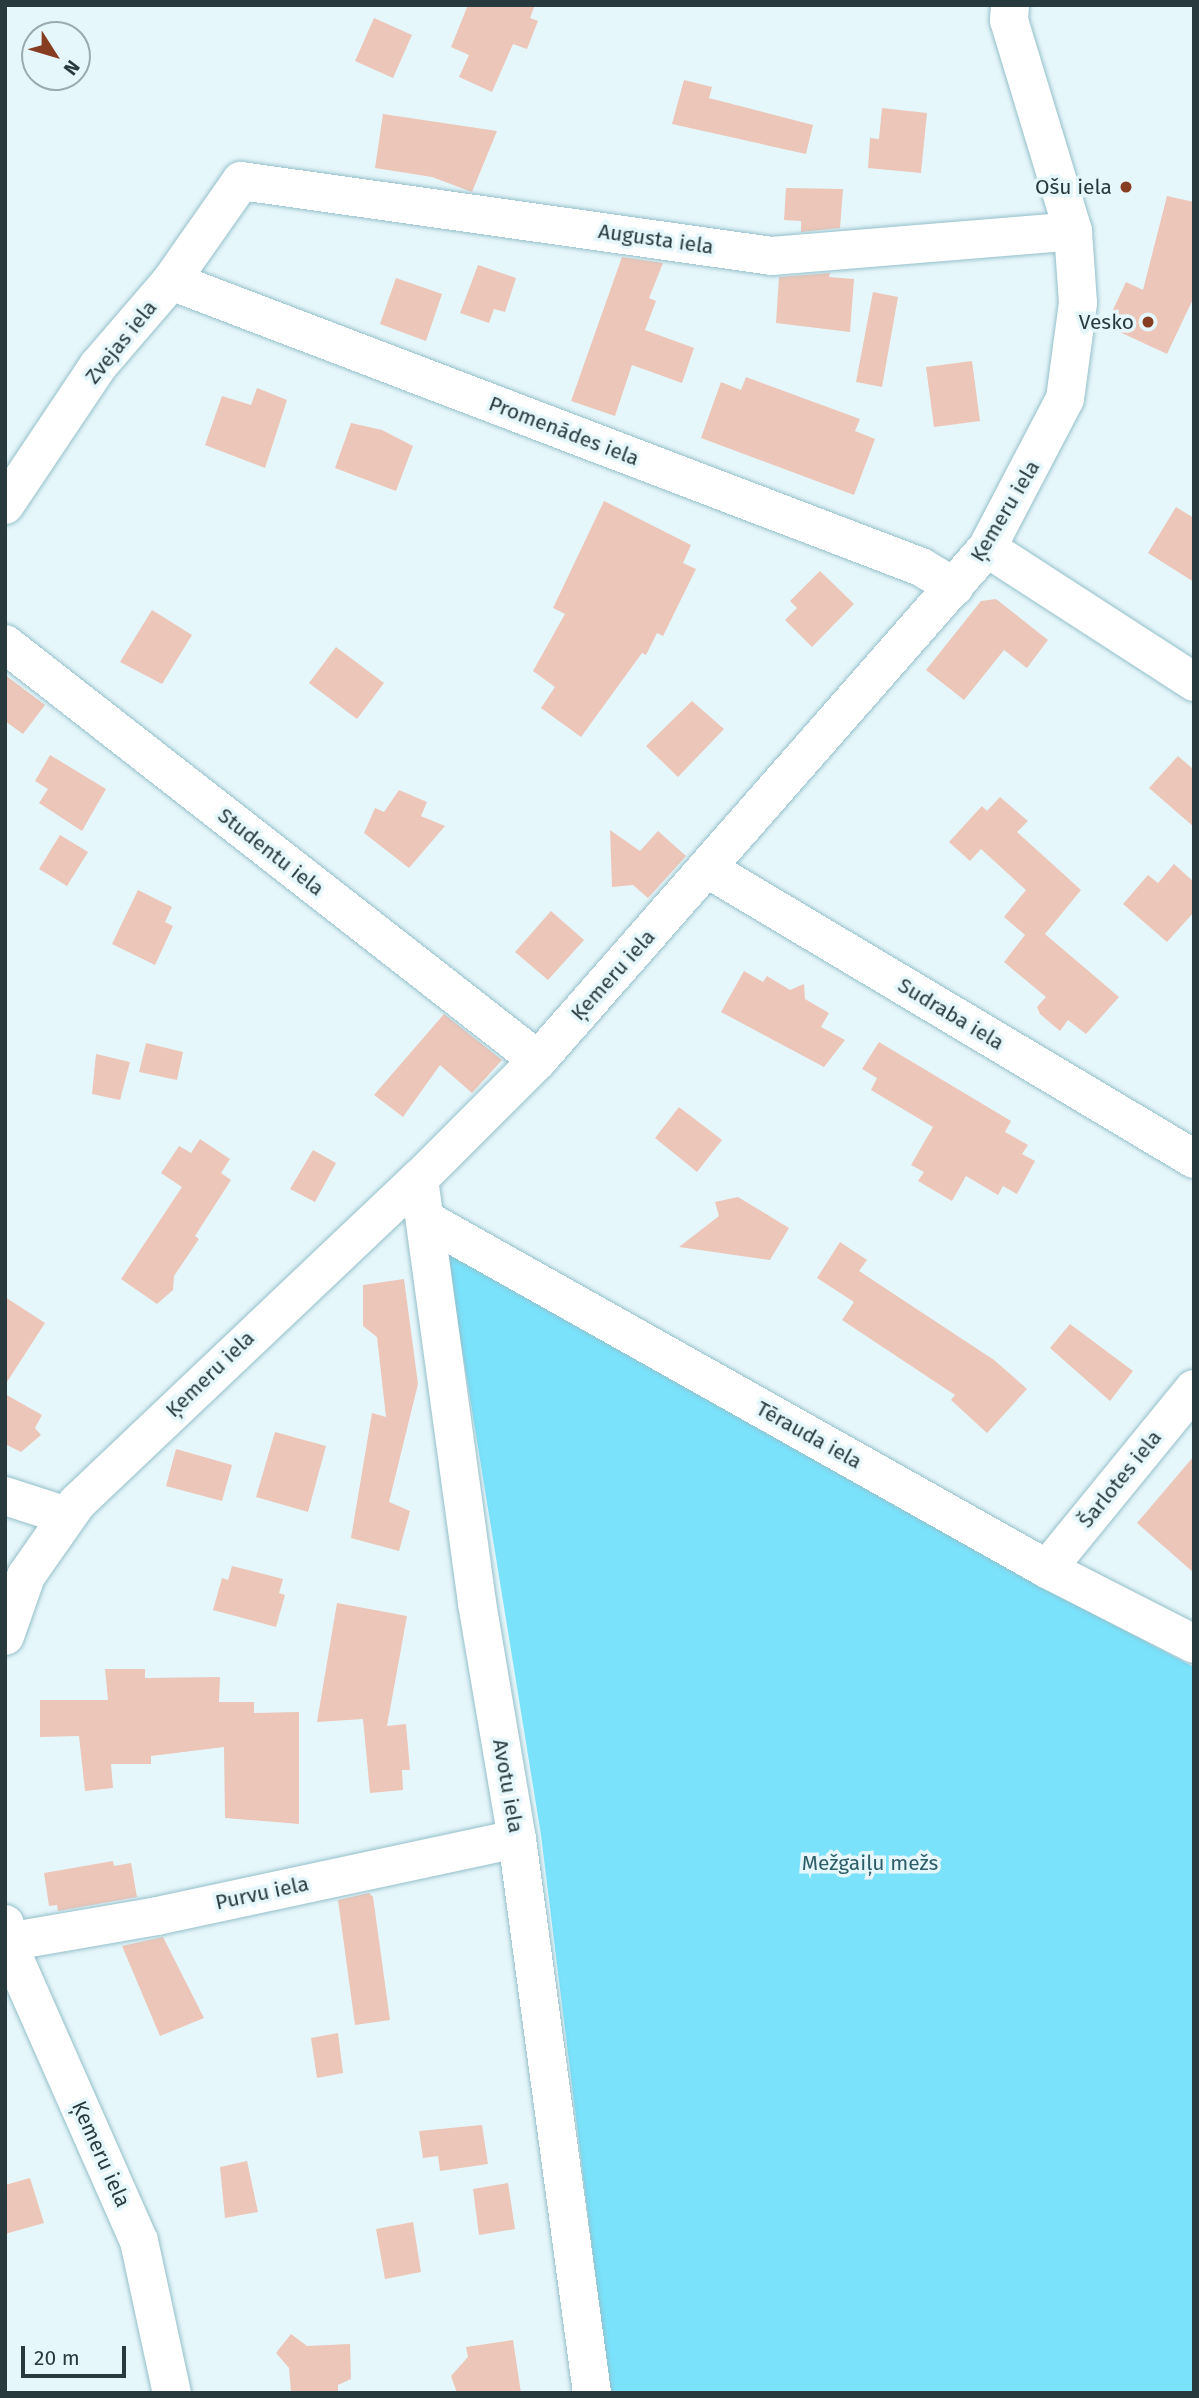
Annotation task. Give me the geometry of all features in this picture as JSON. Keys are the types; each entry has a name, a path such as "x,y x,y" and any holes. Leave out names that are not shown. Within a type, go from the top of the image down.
{"street":[{"path":"1010,5 1010,20 1073,231"},
{"name":"Augusta iela","path":"241,181 772,256 1073,231"},
{"name":"Zvejas iela","path":"5,505 98,366 171,281 241,181"},
{"name":"Ķemeru iela","path":"5,1636 26,1576 67,1516 238,1347 419,1179 538,1060 987,548 1065,399 1078,303 1073,231"},
{"name":"Promenādes iela","path":"171,281 921,567 954,587"},
{"path":"987,548 1194,682"},
{"name":"Studentu iela","path":"5,644 538,1060"},
{"name":"Sudraba iela","path":"708,869 1194,1159"},
{"name":"Avotu iela","path":"419,1179 428,1221 477,1602 517,1839 592,2393"},
{"name":"Tērauda iela","path":"428,1221 1047,1569 1194,1644"},
{"name":"Šarlotes iela","path":"1047,1569 1194,1388"},
{"path":"5,1496 67,1516"},
{"name":"Purvu iela","path":"6,1933 157,1916 517,1839"},
{"name":"Ķemeru iela","path":"6,1933 139,2241 172,2393"}],"green space":[{"name":"Mežgaiļu mežs","path":"446,1250 1047,1590 1194,1667 1194,2393 610,2393 541,1835"}],"building":[{"path":"468,5 535,5 530,18 538,21 527,49 513,44 492,92 459,77 469,55 451,47"},
{"path":"374,18 412,35 393,78 355,61"},
{"path":"684,80 712,87 709,98 813,125 806,154 672,124"},
{"path":"882,108 927,113 921,173 868,168 870,138 879,139"},
{"path":"383,114 497,131 472,192 432,177 375,168"},
{"path":"786,188 843,189 840,228 801,232 801,221 784,220"},
{"path":"1167,196 1194,202 1194,297 1167,354 1111,328 1116,316 1111,314 1126,282 1143,290"},
{"path":"622,257 663,263 649,298 656,301 645,330 694,348 682,383 632,365 615,416 571,401"},
{"path":"478,265 516,278 505,312 494,309 489,323 460,313"},
{"path":"830,273 829,277 854,279 850,332 776,323 779,277"},
{"path":"396,278 442,294 426,341 380,324"},
{"path":"873,292 898,297 882,387 856,382"},
{"path":"972,361 980,421 934,427 926,367"},
{"path":"746,377 860,419 855,431 875,439 854,495 701,438 721,382 741,390"},
{"path":"257,388 287,400 265,468 205,445 222,396 251,405"},
{"path":"351,423 382,430 413,446 396,491 335,468"},
{"path":"604,501 691,545 683,563 696,569 663,636 657,633 646,655 642,653 581,737 541,708 555,687 533,671 565,614 553,608"},
{"path":"1176,507 1194,518 1194,582 1148,553"},
{"path":"820,571 854,604 812,647 785,620 797,608 790,601"},
{"path":"996,599 1048,640 1027,668 1004,650 964,700 926,670 981,601"},
{"path":"152,610 192,635 162,684 120,662"},
{"path":"336,647 384,683 357,719 309,683"},
{"path":"5,675 45,705 23,734 5,721"},
{"path":"692,701 724,729 678,777 646,746"},
{"path":"50,755 106,789 82,831 39,803 48,789 35,781"},
{"path":"1178,756 1194,770 1194,827 1149,788"},
{"path":"399,790 427,802 421,816 445,826 409,868 364,833 375,808 384,812"},
{"path":"1000,797 1028,821 1017,832 1081,890 1045,934 1119,997 1086,1034 1068,1020 1060,1031 1040,1014 1037,1007 1046,997 1004,962 1025,935 1004,917 1026,890 981,849 970,861 949,842 982,806 987,811"},
{"path":"610,830 640,851 658,831 686,856 648,898 633,885 612,887"},
{"path":"60,835 88,852 67,886 39,869"},
{"path":"1174,864 1194,882 1194,912 1167,942 1123,904 1148,875 1158,883"},
{"path":"138,890 172,907 165,922 173,926 155,965 112,944"},
{"path":"551,911 584,940 548,980 515,952"},
{"path":"744,971 763,982 767,976 790,990 804,984 805,999 829,1013 821,1027 845,1040 824,1067 721,1012"},
{"path":"444,1014 502,1060 472,1093 440,1065 403,1117 374,1095"},
{"path":"879,1042 1011,1121 1005,1132 1028,1145 1022,1154 1035,1161 1017,1194 1003,1186 998,1195 966,1176 952,1201 918,1181 924,1172 911,1165 933,1127 871,1090 877,1078 862,1069"},
{"path":"146,1043 183,1052 177,1080 139,1072"},
{"path":"96,1054 130,1062 120,1100 92,1094"},
{"path":"679,1107 722,1140 697,1172 655,1138"},
{"path":"200,1139 230,1159 221,1173 231,1180 195,1236 199,1239 174,1276 173,1290 157,1304 121,1279 182,1187 161,1173 179,1146 191,1153"},
{"path":"313,1150 336,1163 315,1202 290,1189"},
{"path":"738,1197 789,1228 770,1260 679,1247 719,1216 715,1202"},
{"path":"840,1242 867,1260 859,1271 994,1360 1027,1389 987,1433 951,1400 955,1395 842,1320 854,1302 817,1278"},
{"path":"404,1279 418,1384 389,1502 410,1511 399,1551 351,1538 372,1413 386,1417 377,1337 363,1326 363,1285"},
{"path":"5,1297 45,1323 5,1385"},
{"path":"1070,1324 1133,1371 1110,1401 1050,1348"},
{"path":"5,1394 42,1415 35,1428 41,1435 21,1452 5,1444"},
{"path":"275,1432 326,1446 308,1512 256,1497"},
{"path":"176,1449 232,1465 222,1501 166,1486"},
{"path":"1194,1456 1194,1573 1137,1523"},
{"path":"232,1566 283,1579 279,1593 285,1595 276,1627 213,1610 222,1578 228,1580"},
{"path":"337,1603 407,1616 387,1726 406,1724 410,1770 402,1770 403,1790 370,1793 363,1719 317,1722"},
{"path":"105,1669 145,1669 145,1678 220,1677 219,1702 254,1702 254,1713 299,1712 299,1824 225,1818 224,1747 151,1756 151,1764 111,1764 113,1788 85,1791 79,1736 40,1737 40,1700 108,1700"},
{"path":"113,1861 114,1866 131,1863 137,1897 58,1911 57,1905 49,1906 44,1873"},
{"path":"369,1893 373,1897 390,2020 355,2025 338,1900"},
{"path":"163,1937 204,2018 160,2036 122,1946"},
{"path":"338,2033 343,2073 317,2078 311,2038"},
{"path":"482,2125 488,2164 440,2171 438,2156 423,2158 419,2131"},
{"path":"247,2161 258,2212 225,2218 220,2167"},
{"path":"30,2178 44,2223 5,2234 5,2185"},
{"path":"508,2183 515,2229 479,2235 473,2189"},
{"path":"413,2222 421,2272 385,2279 376,2229"},
{"path":"291,2334 307,2346 350,2344 351,2379 338,2385 338,2393 291,2393 289,2368 276,2353"},
{"path":"513,2340 521,2393 457,2393 451,2376 468,2357 466,2347"}],"place":[{"name":"Ošu iela","path":"1126,187"},
{"name":"Vesko","path":"1148,322"}]}
